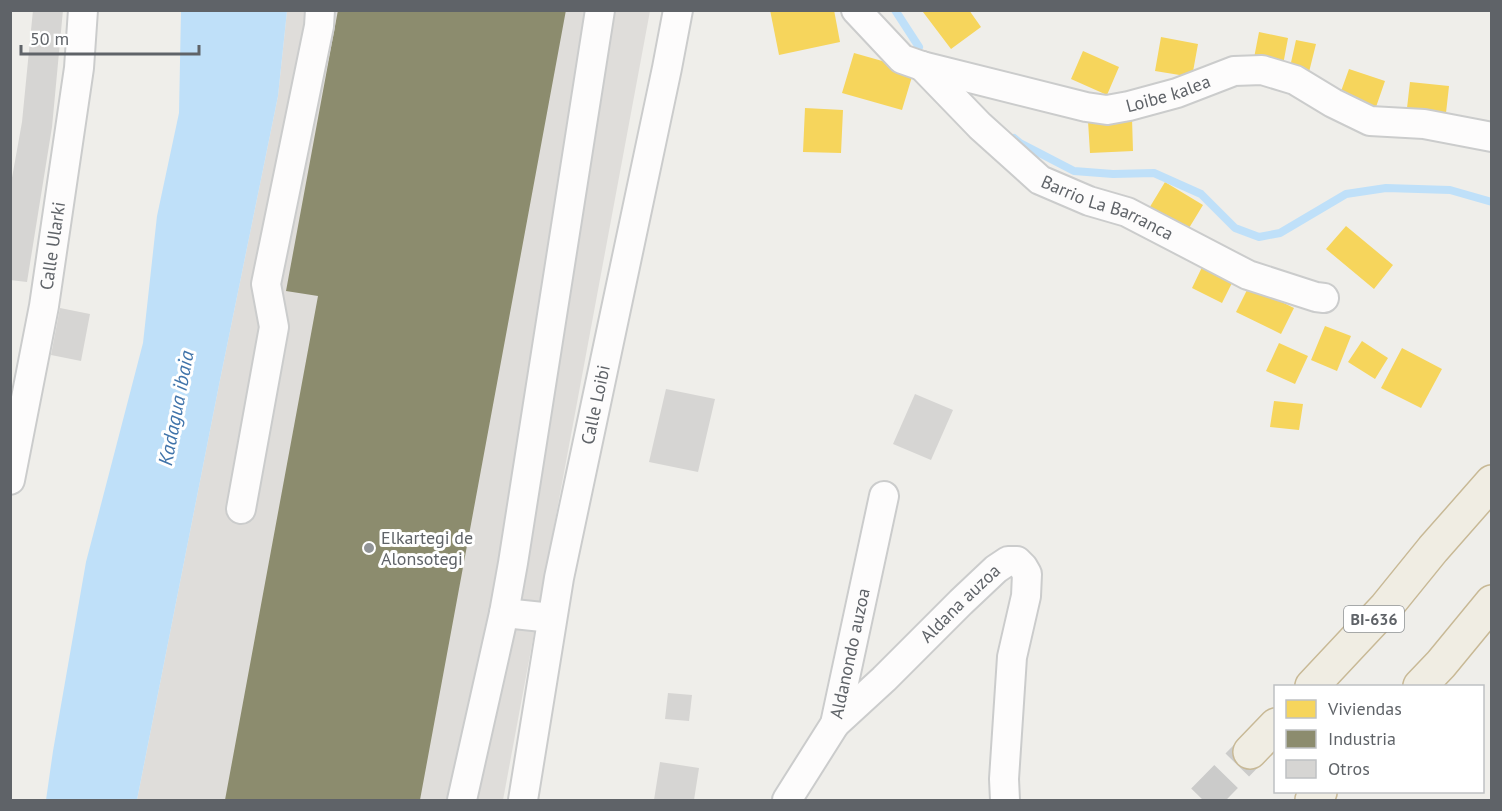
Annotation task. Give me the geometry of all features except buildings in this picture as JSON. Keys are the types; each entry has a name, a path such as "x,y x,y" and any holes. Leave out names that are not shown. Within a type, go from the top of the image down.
{"highway":[{"name":"BI-636","path":"1314,685 1386,607 1491,482"},
{"path":"1421,685 1491,602"},
{"path":"1250,752 1274,726"}],"street":[{"name":"Calle Ularki","path":"10,480 44,306 79,68 83,10"},
{"path":"241,509 274,327 266,284 300,123 319,26 320,10"},
{"path":"462,801 504,613 600,10"},
{"name":"Calle Loibi","path":"523,801 561,566 678,10"},
{"name":"Loibe kalea","path":"856,10 902,59 1086,107 1107,110 1129,106 1177,93 1234,70 1262,70 1295,80 1370,122 1424,124 1491,137"},
{"name":"Barrio La Barranca","path":"922,66 980,126 1040,180 1089,201 1127,212 1248,275 1324,298"},
{"name":"Aldanondo auzoa","path":"787,801 835,724 884,496"},
{"name":"Aldana auzoa","path":"835,724 996,569 1008,561 1017,561 1027,574 1026,596 1012,657 1004,779 1005,801"},
{"path":"504,613 552,618"}],"shaded area":[{"path":"287,11 650,11 503,800 137,800 278,96"}],"water":[{"name":"Kadagua ibaia","path":"181,11 287,11 278,96 137,800 46,800 86,562 143,343 157,216 179,113"}],"waterway":[{"path":"895,10 919,47"},
{"path":"1014,138 1074,171 1113,174 1154,173 1201,194 1235,228 1259,237 1280,233 1346,194 1386,188 1450,190 1492,202"}],"tunnel":[{"path":"1203,800 1250,752"}],"place":[{"name":"Elkartegi de Alonsotegi","path":"369,548"}]}
